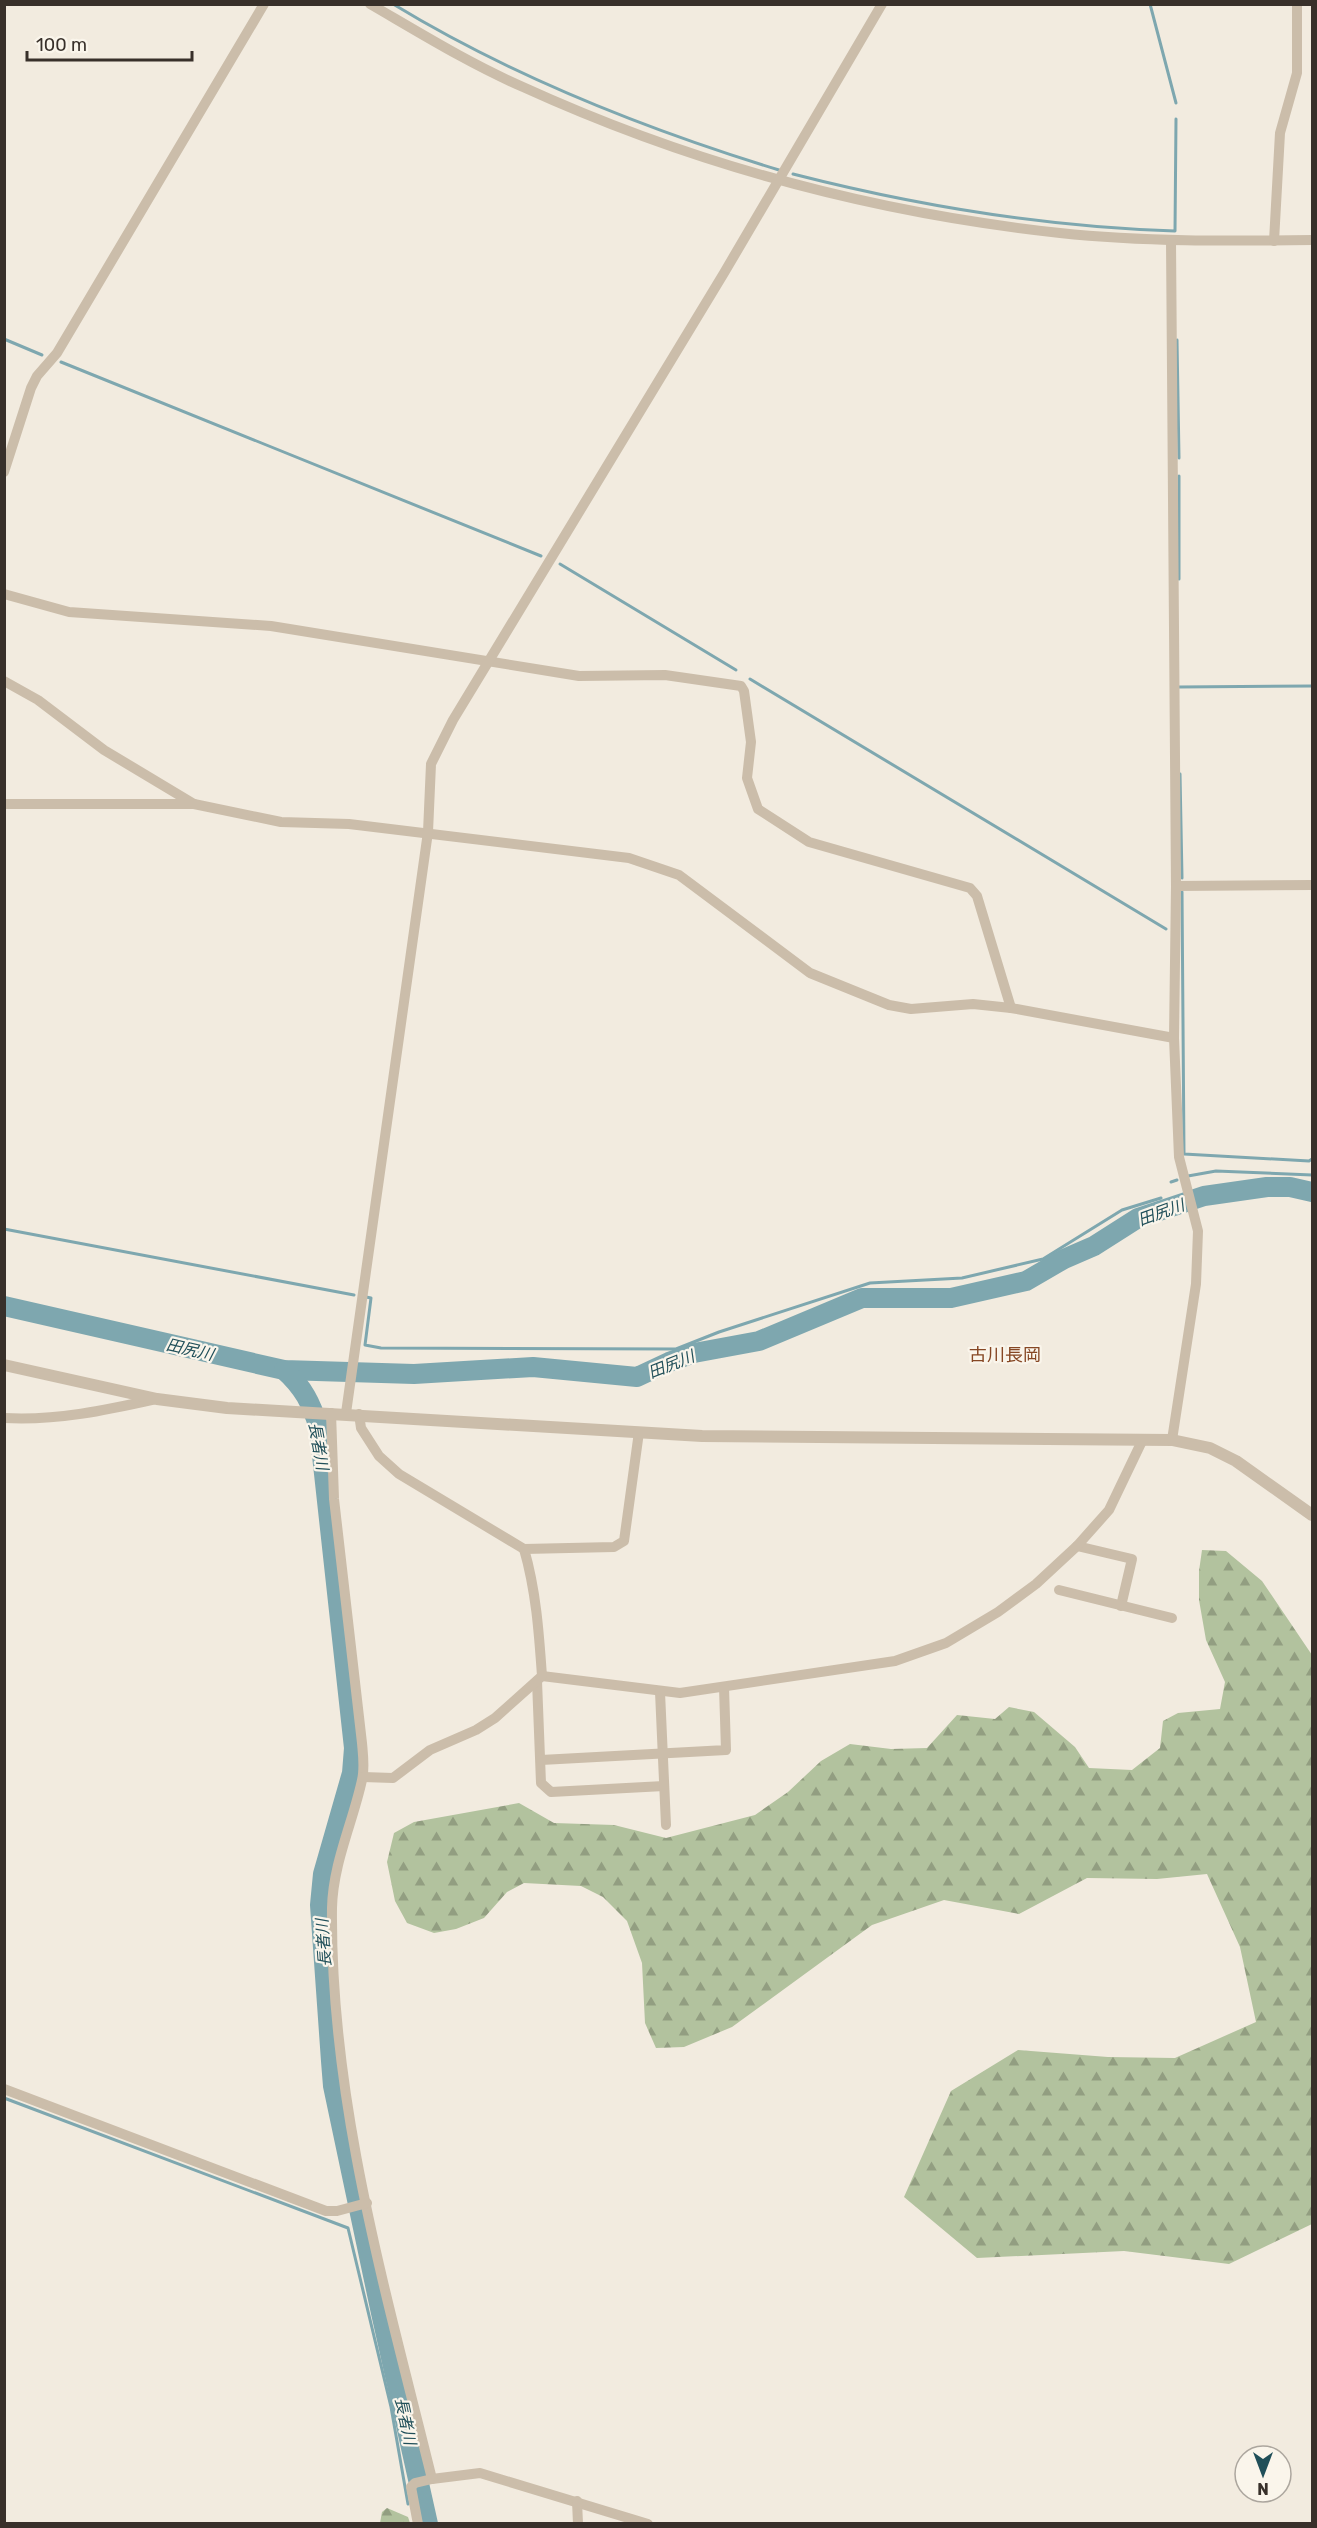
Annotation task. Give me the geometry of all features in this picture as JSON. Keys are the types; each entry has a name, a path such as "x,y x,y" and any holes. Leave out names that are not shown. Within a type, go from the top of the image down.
{"street":[{"path":"4,472 37,376 57,353 264,4"},
{"path":"370,4 521,87 605,122 698,155 889,207 976,222 1062,233 1171,240 1312,240"},
{"path":"346,1413 352,1355 428,832 431,764 453,720 724,273 882,4"},
{"path":"1274,241 1280,133 1297,73 1297,4"},
{"path":"1171,240 1176,886 1174,1038 1179,1157 1198,1231 1196,1284 1172,1440"},
{"path":"4,594 69,612 271,626 579,676 666,675 741,686 744,691 751,742 747,778 758,809 809,842 970,888 977,896 1011,1008"},
{"path":"4,681 38,700 104,750 194,804"},
{"path":"4,804 194,804 281,822 349,824 428,832 629,858 679,875 799,965 825,980 889,1005 911,1009 973,1004 1011,1008 1174,1038"},
{"path":"1176,886 1312,885"},
{"path":"4,1365 157,1399 227,1408 763,1438 1143,1438 1172,1440 1210,1448 1236,1461 1312,1515"},
{"path":"4,1418 33,1419 69,1415 157,1399"},
{"path":"327,1413 334,1499 363,1743 363,1777 336,1874 332,1908 340,2058 360,2205 424,2481"},
{"path":"359,1414 361,1428 379,1456 399,1474 524,1549 614,1547 624,1542 639,1432"},
{"path":"363,1777 393,1778 430,1750 476,1730 495,1718 540,1678 680,1693 895,1661 946,1643 998,1612 1036,1584 1077,1546 1109,1510 1143,1438"},
{"path":"1077,1546 1132,1559 1121,1606"},
{"path":"524,1549 539,1628 542,1783 551,1792 664,1786"},
{"path":"1059,1590 1172,1618"},
{"path":"541,1760 726,1750 724,1687"},
{"path":"660,1692 666,1825"},
{"path":"4,2089 326,2211 360,2205"},
{"path":"418,2523 411,2487 424,2481 480,2473 648,2523"},
{"path":"577,2501 578,2523"}],"green space":[{"path":"1202,1550 1226,1551 1262,1581 1312,1655 1312,2224 1229,2264 1124,2251 977,2258 904,2197 951,2091 1018,2050 1108,2057 1175,2058 1256,2022 1240,1947 1207,1874 1157,1879 1087,1878 1019,1914 944,1900 872,1925 732,2027 684,2047 656,2048 645,2023 642,1963 627,1921 603,1897 581,1886 524,1883 507,1892 484,1918 456,1929 434,1933 407,1923 395,1901 387,1862 394,1833 414,1822 519,1803 554,1823 614,1825 666,1838 755,1815 788,1792 821,1761 850,1744 891,1749 927,1748 957,1715 995,1719 1009,1707 1034,1712 1075,1747 1089,1768 1132,1770 1160,1748 1163,1721 1178,1713 1220,1709 1225,1682 1206,1640 1199,1600"},
{"path":"387,2508 408,2517 410,2523 380,2523 382,2512"}],"waterway":[{"path":"393,4 485,55 581,99 679,137 779,170"},
{"path":"1150,4 1176,103"},
{"path":"793,174 887,196 982,213 1078,225 1175,231 1176,119"},
{"path":"4,339 42,355"},
{"path":"1177,340 1179,458"},
{"path":"61,362 541,556"},
{"path":"1179,476 1179,579"},
{"path":"560,564 736,670"},
{"path":"750,679 1166,929"},
{"path":"1179,687 1312,686"},
{"path":"1180,774 1182,878"},
{"path":"1182,892 1184,1154 1309,1161 1312,1159"},
{"path":"1188,1176 1216,1171 1312,1175"},
{"path":"1171,1182 1177,1180"},
{"name":"田尻川","path":"4,1306 284,1370 414,1374 533,1367 637,1377 694,1353 759,1341 862,1298 951,1298 1026,1281 1064,1259 1094,1246 1138,1218 1204,1196 1267,1187 1290,1187 1312,1192"},
{"path":"366,1297 371,1298 365,1345 381,1348 676,1349 719,1332 870,1283 962,1278 1043,1259 1122,1210 1161,1198"},
{"path":"4,1229 354,1295"},
{"name":"長者川","path":"284,1370 306,1396 319,1428 354,1748 352,1773 323,1874 320,1905 333,2086 428,2524"},
{"path":"4,2098 348,2228 391,2407 408,2504"}],"district":[{"name":"古川長岡","path":"1005,1355"}]}
